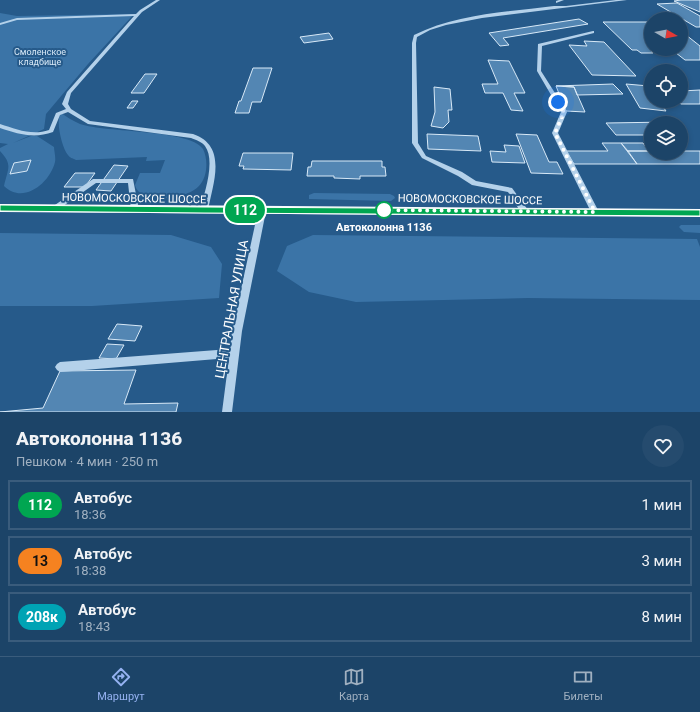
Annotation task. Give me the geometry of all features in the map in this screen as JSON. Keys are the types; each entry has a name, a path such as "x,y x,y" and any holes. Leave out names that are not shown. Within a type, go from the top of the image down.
{"main road":[{"name":"НОВОМОСКОВСКОЕ ШОССЕ","path":"0,208 700,213"}],"street":[{"path":"156,0 137,15 69,93 65,104 69,110 88,122 193,136 206,144 211,152 213,164 204,210"},
{"path":"554,7 556,1 562,0"},
{"path":"525,212 510,190 474,183 460,174 424,157 415,143 415,36 436,26 473,19 554,7 625,0"},
{"path":"0,24 17,19 137,15"},
{"path":"593,32 540,45 538,71 564,112 555,133 595,212"},
{"path":"0,126 29,134 43,135 51,131 58,114 69,110"},
{"path":"54,209 95,181 131,181 135,210"},
{"name":"ЦЕНТРАЛЬНАЯ УЛИЦА","path":"227,412 237,331 262,211"},
{"path":"60,367 234,353"}],"green space":[{"name":"Смоленское кладбище","path":"0,13 17,16 134,14 88,64 46,114 44,129 13,143 31,136 37,136 54,147 55,162 48,177 35,189 27,192 19,193 11,191 4,186 8,171 8,163 0,151 0,148 8,144 0,143"},
{"path":"61,113 80,124 92,127 146,132 182,138 195,143 203,149 206,156 204,179 196,188 180,196 170,198 152,198 144,195 138,191 135,185 140,173 160,173 165,160 146,161 147,157 76,160 69,156 62,140 59,128 59,117"},
{"path":"99,193 114,193 118,196 113,200 106,201 92,199 93,195"},
{"path":"314,193 390,194 395,198 391,201 309,199 309,195"},
{"path":"681,225 700,225 700,233 684,232 679,227"},
{"path":"0,233 171,235 211,247 222,264 219,298 92,306 0,306"},
{"path":"313,235 697,239 700,247 700,300 528,298 356,302 309,292 277,271 287,246"}],"building":[{"path":"700,0 700,12 674,1"},
{"path":"677,3 700,16 700,27 696,27 688,22 688,12 671,12 657,4"},
{"path":"579,19 588,24 503,38 509,45 500,46 489,33"},
{"path":"603,22 644,22 644,53 637,50 632,50"},
{"path":"329,33 333,39 304,43 300,37"},
{"path":"688,37 700,46 700,60 685,60 680,56 688,56"},
{"path":"584,41 604,42 636,76 592,75 569,45 587,46"},
{"path":"488,60 509,61 525,93 514,93 523,111 511,110 503,93 485,93 482,84 498,84"},
{"path":"253,68 272,68 261,102 252,102 249,113 235,113 239,101 241,101"},
{"path":"145,74 157,74 144,93 131,93"},
{"path":"613,84 623,94 577,95 574,87 556,86"},
{"path":"626,84 644,86 644,108 664,108 666,111 640,108"},
{"path":"556,86 574,87 585,112 566,111"},
{"path":"434,87 450,89 452,110 448,110 449,122 443,128 431,126 435,112"},
{"path":"700,90 700,104 688,104 688,91"},
{"path":"132,101 138,101 133,108 127,108"},
{"path":"644,122 644,135 616,135 606,123"},
{"path":"427,134 478,136 481,151 428,149"},
{"path":"516,134 537,135 549,162 557,162 563,174 531,173"},
{"path":"602,143 621,143 637,164 574,164 566,151 608,151"},
{"path":"621,143 643,143 644,144 644,151 628,151"},
{"path":"504,145 519,146 525,163 492,162 490,151 506,152"},
{"path":"628,151 644,151 644,160 688,160 688,151 700,151 700,164 637,164"},
{"path":"243,153 293,153 291,170 243,169 244,166 239,166"},
{"path":"31,160 27,171 10,174 14,163"},
{"path":"312,161 382,161 382,167 385,167 386,176 360,176 360,179 334,178 334,176 307,176 308,167 311,167"},
{"path":"114,165 128,166 111,191 96,190"},
{"path":"75,173 95,173 85,187 64,187"},
{"path":"117,324 142,326 135,341 108,339"},
{"path":"107,344 124,345 116,359 99,358"},
{"path":"136,370 124,404 178,403 176,412 0,412 43,408 60,371"}],"bus line":[{"name":"112","path":"0,208 700,213"}],"place":[{"name":"Автоколонна 1136","path":"384,210"}],"route":[{"path":"384,210 595,212 555,133 564,112 558,102"}]}
